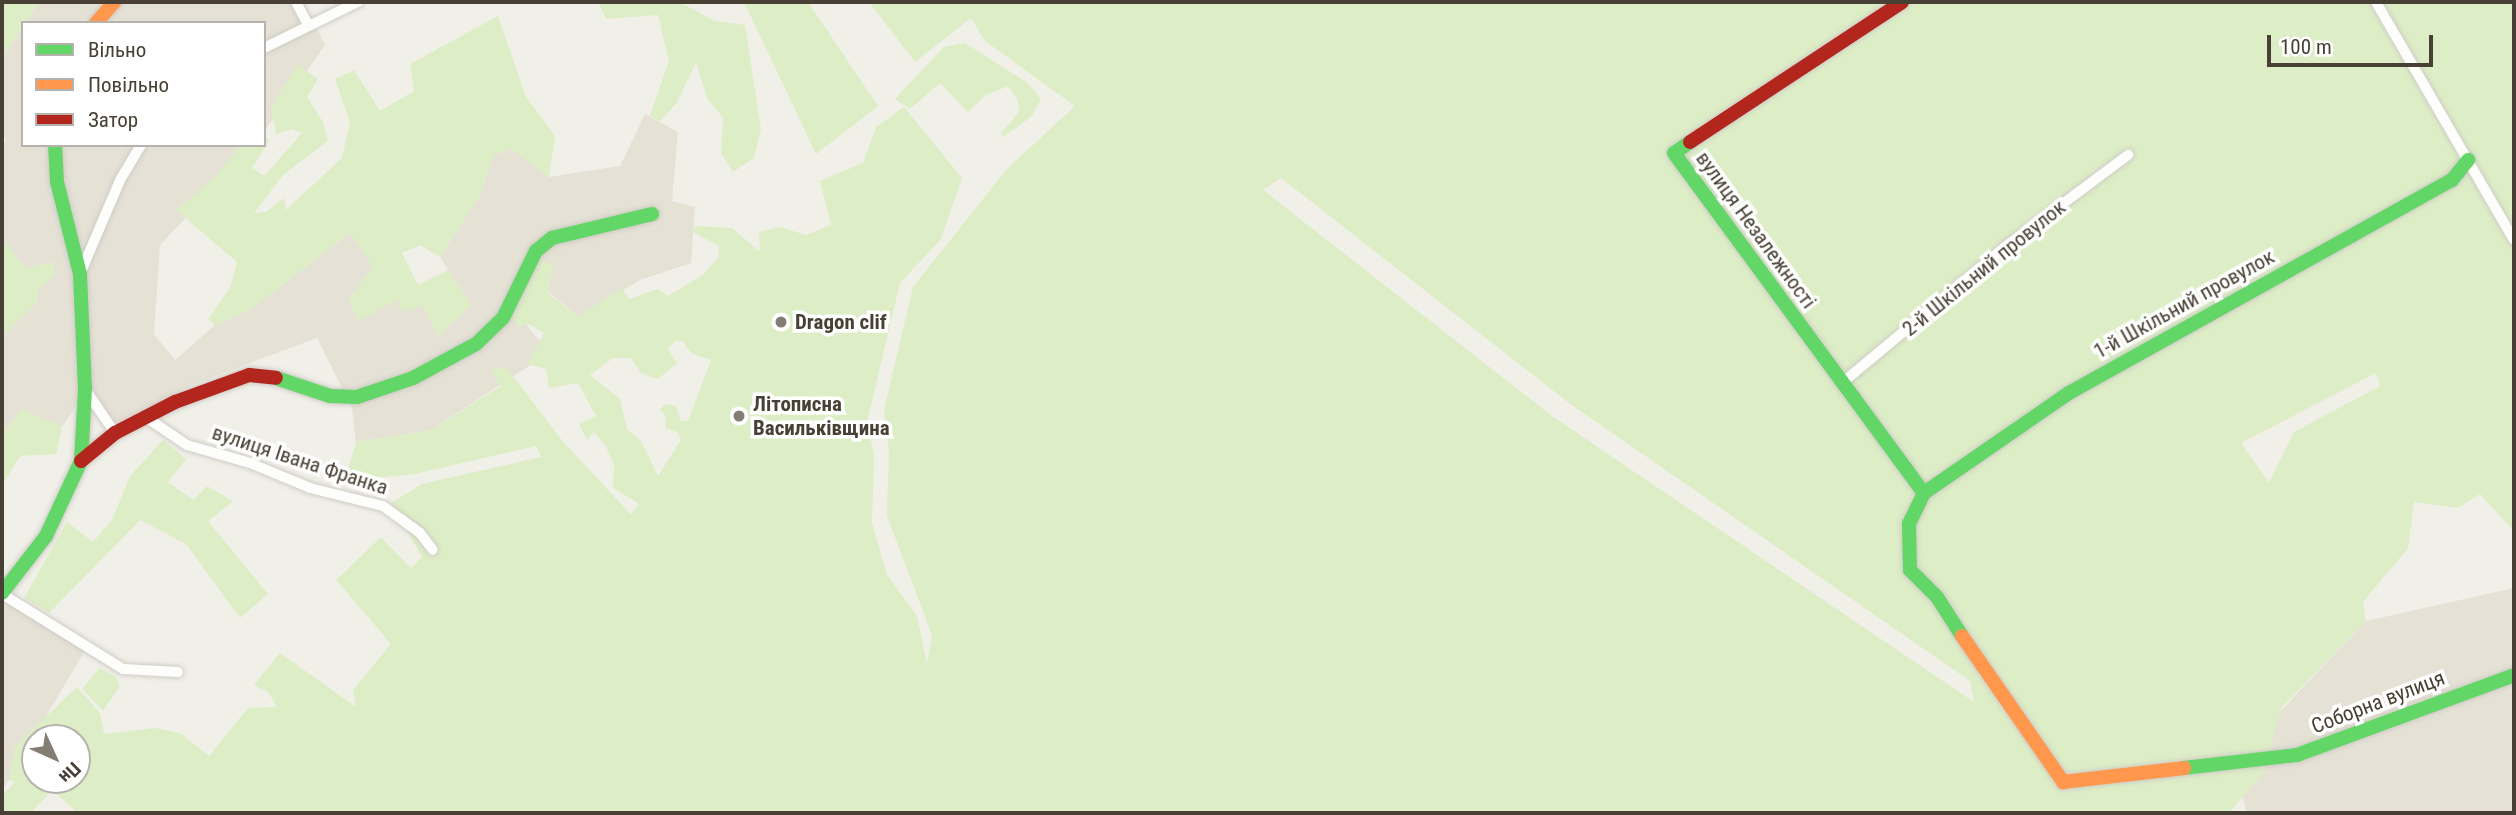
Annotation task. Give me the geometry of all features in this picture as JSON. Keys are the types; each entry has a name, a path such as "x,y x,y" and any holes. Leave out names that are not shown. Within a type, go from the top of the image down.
{"street":[{"path":"98,21 114,2"},
{"path":"296,2 307,23"},
{"path":"266,47 307,23 358,2"},
{"name":"вулиця Незалежності","path":"1842,383 1674,153 1902,2"},
{"path":"2376,2 2514,240"},
{"path":"55,147 57,182 80,274 85,389 81,461 65,503 46,536 2,593 123,669 178,672"},
{"path":"80,274 120,180 140,147"},
{"name":"2-й Шкільний провулок","path":"1842,383 2005,247 2128,155"},
{"name":"1-й Шкільний провулок","path":"1924,493 2069,393 2452,180 2468,160"},
{"name":"вулиця Івана Франка","path":"81,461 115,433 174,402 250,375 266,375 330,396 357,397 414,379 476,344 503,318 536,251 552,238 652,214"},
{"path":"1842,383 1924,493"},
{"path":"85,389 115,433"},
{"name":"вулиця Івана Франка","path":"147,418 187,445 250,463 310,488 383,506 420,533 433,550"},
{"name":"Соборна вулиця","path":"1924,493 1909,524 1910,570 1937,597 1990,682 2063,782 2297,755 2514,675"}],"shaded area":[{"path":"39,2 303,2 325,45 266,129 266,21 26,21"},
{"path":"21,29 21,147 252,147 160,245 154,334 175,360 215,325 249,310 350,233 374,266 349,299 358,321 397,299 423,305 438,336 471,305 440,257 479,197 494,155 512,149 549,177 620,166 645,114 678,132 672,201 695,207 691,263 640,280 578,317 541,285 521,318 549,353 431,430 356,442 352,408 317,338 194,384 115,423 89,386 62,427 21,409 2,436 2,337 39,300 37,292 52,262 25,268 2,238 2,147 6,141 2,131 2,58"},
{"path":"2514,588 2514,812 2247,813 2232,762 2366,621"},
{"path":"2,590 87,647 42,724 21,724 21,759 2,791"}],"green space":[{"path":"2,2 39,2 26,21 21,21 21,29 2,58"},
{"path":"598,2 680,2 714,21 745,25 761,129 754,158 733,172 721,153 723,117 708,100 696,63 676,104 659,122 650,115 669,61 658,15 606,19"},
{"path":"744,2 808,2 878,106 816,154"},
{"path":"869,2 2514,2 2514,531 2480,494 2458,508 2414,502 2408,548 2363,602 2366,621 2281,708 2264,772 2229,813 78,813 57,794 91,794 91,724 38,724 77,687 100,713 104,734 155,728 180,733 209,756 248,708 277,707 268,692 254,685 280,653 356,707 353,690 391,644 336,580 381,537 411,568 422,557 391,503 422,484 541,457 536,446 415,474 345,481 356,442 431,430 501,386 490,370 506,367 561,439 631,515 639,504 613,488 614,464 605,445 594,432 587,440 579,424 596,416 578,383 549,388 546,369 528,364 544,333 529,324 518,326 512,318 540,259 553,265 548,293 578,317 621,288 630,299 658,289 668,296 703,275 718,258 719,246 693,232 696,226 732,228 760,252 759,232 780,227 806,235 831,225 820,181 863,163 876,127 904,107 962,178 941,239 900,283 867,422 874,454 872,523 887,575 917,616 927,663 932,635 887,516 889,451 884,410 913,287 1006,170 1075,106 985,41 971,18 915,62","holes":["1281,178 1569,403 1970,681 1974,702 1552,416 1263,190","676,341 682,341 692,354 711,360 688,421 681,421 676,406 665,404 660,410 665,415 666,429 677,432 681,440 658,476 641,441 627,429 620,399 590,375 613,358 631,358 641,373 658,379 677,363 668,349","2376,373 2380,386 2294,432 2269,483 2241,443"]},
{"path":"498,16 526,97 555,136 549,177 512,149 494,155 479,197 440,257 420,245 402,253 418,285 448,270 471,305 438,336 423,305 403,312 397,300 358,321 349,300 373,266 350,233 249,310 215,325 208,319 230,288 237,262 176,210 215,177 239,147 265,147 252,168 264,176 302,133 292,129 276,134 271,107 298,64 318,79 307,97 323,122 328,141 283,175 254,213 266,212 284,198 286,210 342,158 350,122 335,79 354,70 380,111 414,91 410,64"},
{"path":"965,43 1028,83 1041,99 1031,117 1003,137 1001,133 1019,112 1018,100 1008,86 986,95 968,112 940,83 910,109 895,99 944,47"},
{"path":"2,238 25,268 52,262 56,274 37,292 39,300 2,337"},
{"path":"21,409 62,427 56,454 20,456 2,486 2,436"},
{"path":"163,440 186,459 168,482 193,500 207,486 233,501 208,521 268,594 240,618 186,544 140,520 49,613 24,598 67,522 93,542 112,520 130,476"},
{"path":"99,668 116,677 120,686 103,711 82,689"},
{"path":"21,740 21,794 48,794 31,813 4,813 2,795 15,782 9,780 15,746"}],"traffic: fast":[{"path":"1690,142 1674,153 1924,493 1909,524 1910,570 1937,597 1962,636"},
{"path":"2,593 46,536 81,461 85,389 80,274 57,182 55,147"},
{"path":"1924,493 2069,393 2452,180 2468,160"},
{"path":"276,378 330,396 357,397 413,378 476,344 503,318 536,251 552,238 652,214"},
{"path":"2184,768 2297,755 2514,675"}],"traffic: slow":[{"path":"98,21 114,2"},
{"path":"1962,636 2063,782 2184,768"}],"traffic: jam":[{"path":"1690,142 1902,2"},
{"path":"81,461 115,433 175,402 249,375 276,378"}],"place":[{"name":"Dragon clif","path":"781,322"},
{"name":"Літописна Васильківщина","path":"739,416"}]}
